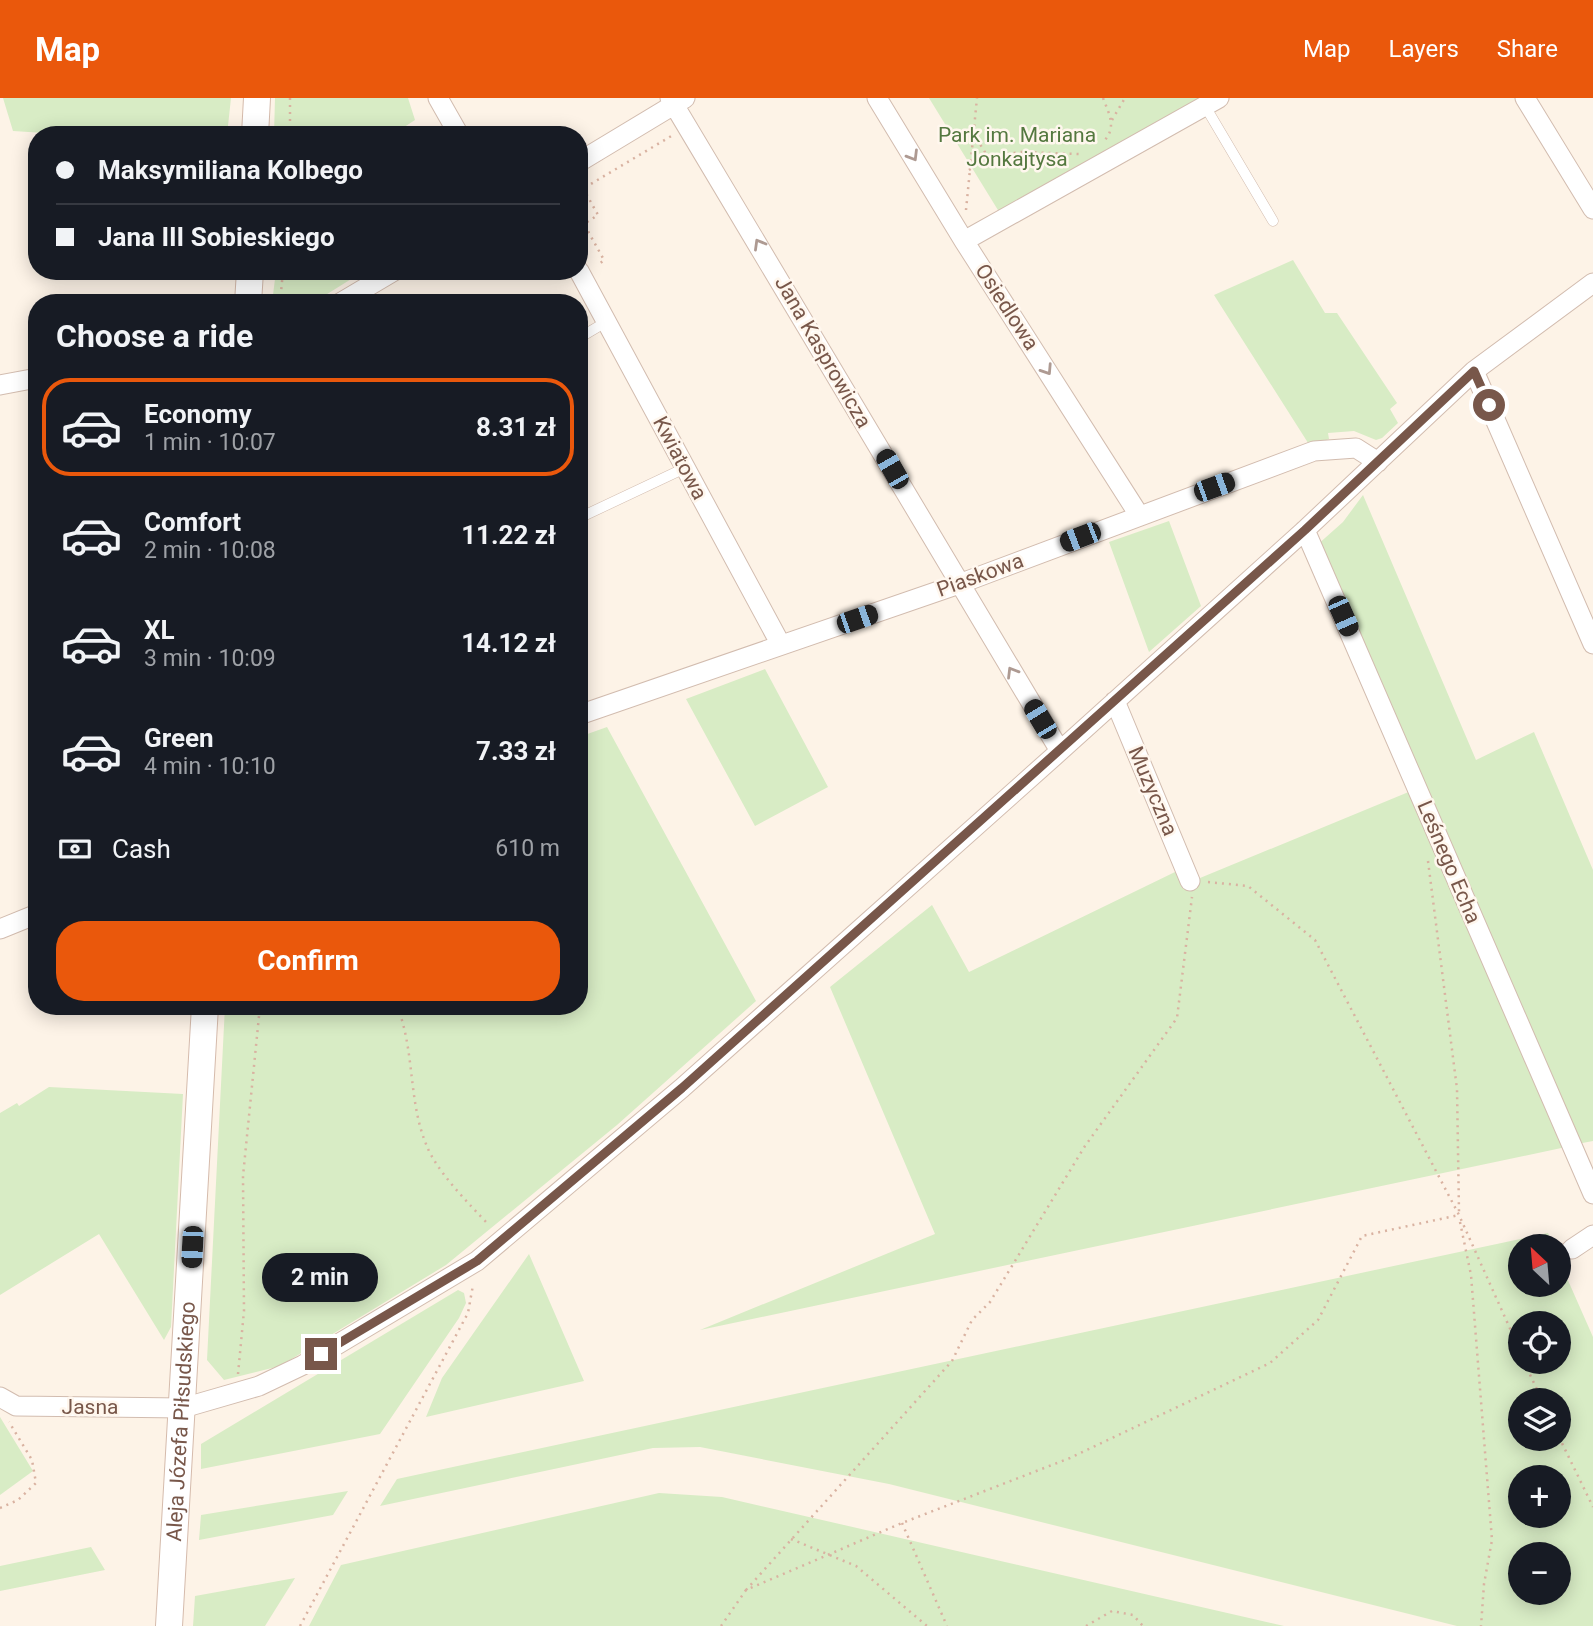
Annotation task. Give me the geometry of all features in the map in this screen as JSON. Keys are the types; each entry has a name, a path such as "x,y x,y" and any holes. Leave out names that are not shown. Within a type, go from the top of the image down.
{"main road":[{"path":"255,126 257,98"},
{"name":"Aleja Józefa Piłsudskiego","path":"169,1626 205,1015"}],"street":[{"path":"438,98 453,126"},
{"name":"Osiedlowa","path":"877,98 964,241 1139,515"},
{"path":"1525,98 1593,209"},
{"path":"588,156 677,100"},
{"name":"Jana Kasprowicza","path":"677,100 1060,751"},
{"path":"964,241 1212,102"},
{"path":"355,294 379,280"},
{"name":"Kwiatowa","path":"584,280 781,645"},
{"name":"Jasna","path":"2,1405 183,1408 259,1386 303,1365 477,1261 682,1088 1060,751 1305,530 1474,371 1593,283"},
{"path":"1474,371 1593,644"},
{"path":"0,385 28,380"},
{"name":"Piaskowa","path":"588,712 960,584 1314,451 1356,448 1378,462"},
{"name":"Leśnego Echa","path":"1305,530 1593,1194"},
{"name":"Muzyczna","path":"1115,701 1191,881"},
{"path":"0,929 28,918"},
{"path":"1572,1249 1593,1235"}],"lane":[{"path":"1212,102 1273,221"},
{"path":"588,332 606,321"},
{"path":"588,514 685,468"}],"path":[{"path":"290,98 290,126"},
{"path":"964,241 977,99 970,98"},
{"path":"1102,98 1112,120"},
{"path":"1098,148 1109,135 1112,120 1125,98"},
{"path":"588,186 690,125"},
{"path":"973,133 988,156"},
{"path":"970,170 988,156 1059,151 1077,155 1088,151"},
{"path":"1427,858 1457,1089 1459,1215 1471,1275 1492,1540 1484,1584 1481,1626"},
{"path":"721,1626 746,1590 952,1361 972,1320 990,1302 1085,1146 1177,1018 1192,905 1191,881 1248,886 1315,940 1459,1215 1508,1324"},
{"path":"237,1380 244,1311 243,1176 259,1015"},
{"path":"401,1015 406,1029 416,1104 426,1146 468,1203 502,1239"},
{"path":"746,1590 902,1524 1070,1458 1270,1363 1318,1320 1362,1236 1459,1215"},
{"path":"300,1626 468,1313 477,1261"},
{"path":"0,1508 18,1500 36,1483 32,1460 2,1405"},
{"path":"1566,1451 1593,1507"},
{"path":"902,1524 947,1626"},
{"path":"791,1539 856,1566 928,1626"},
{"path":"1086,1626 1112,1611 1133,1615 1143,1626"}],"green space":[{"path":"3,98 231,98 228,126 28,126 28,132 13,131"},
{"path":"275,98 408,98 415,120 406,126 274,126"},
{"name":"Park im. Mariana Jonkajtysa","path":"929,98 1207,98 1001,215"},
{"path":"1293,260 1325,313 1337,313 1397,403 1390,409 1398,423 1382,438 1376,440 1354,431 1328,433 1329,439 1310,446 1214,295"},
{"path":"275,280 350,280 327,294 273,294"},
{"path":"1363,495 1476,760 1534,732 1593,870 1593,1141 1577,1144 1316,546 1343,522"},
{"path":"1169,521 1201,606 1149,652 1109,542"},
{"path":"765,669 828,787 755,826 686,699"},
{"path":"607,727 756,1001 617,1125 446,1265 280,1366 224,1380 207,1360 225,1015 588,1015 588,734"},
{"path":"1411,791 1566,1147 700,1330 935,1234 830,987 932,905 969,972 1175,872 1200,878"},
{"path":"49,1087 183,1094 171,1327 164,1340 99,1234 0,1295 0,1113 17,1103 19,1106"},
{"path":"1508,1242 1508,1297 1572,1297 1572,1289 1593,1337 1593,1626 1457,1626 889,1484 700,1447 653,1448 380,1506 397,1479"},
{"path":"529,1254 584,1381 426,1417 442,1378"},
{"path":"458,1290 464,1293 466,1303 459,1318 380,1434 201,1469 201,1444"},
{"path":"0,1417 33,1471 0,1495"},
{"path":"348,1491 333,1515 199,1540 201,1515"},
{"path":"659,1493 722,1497 1284,1626 309,1626 341,1565"},
{"path":"91,1547 105,1570 0,1591 0,1566"},
{"path":"295,1578 265,1626 193,1626 195,1596"}],"route":[{"path":"321,1354 477,1261 682,1088 1305,530 1474,371 1489,405"}]}
